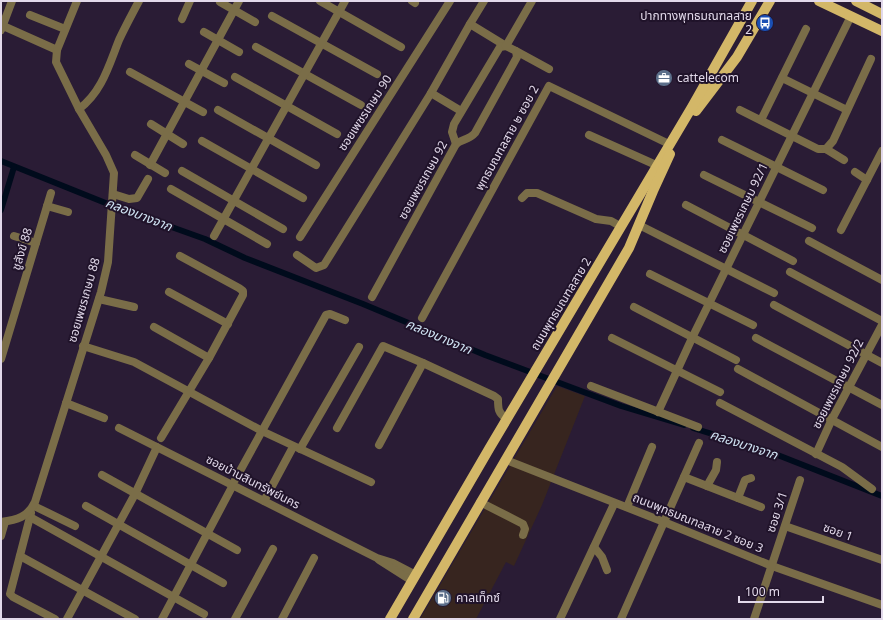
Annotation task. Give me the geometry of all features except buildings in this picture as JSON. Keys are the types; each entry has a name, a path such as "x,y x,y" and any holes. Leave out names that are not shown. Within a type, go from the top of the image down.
{"main road":[{"name":"ถนนพุทธมณฑลสาย 2","path":"390,619 752,1"},
{"path":"413,619 629,248 658,178 673,148 701,103 737,57 770,1"},
{"path":"819,1 882,32"},
{"path":"861,2 882,14"},
{"path":"621,225 638,228"}],"street":[{"path":"12,1 1,27 57,50"},
{"name":"ซอยเพชรเกษม 88","path":"55,619 10,594 30,517 99,299 108,262 114,173 111,165 79,109 56,62 57,50 77,1"},
{"path":"79,109 89,101 104,80 122,34 139,1"},
{"path":"182,19 190,1"},
{"path":"150,165 168,135 239,1"},
{"path":"320,1 401,47"},
{"path":"214,236 345,1"},
{"name":"ซอยเพชรเกษม 90","path":"300,237 450,1"},
{"path":"297,255 316,268 324,265 431,93 484,1"},
{"path":"506,46 532,1"},
{"path":"220,2 256,22"},
{"path":"30,15 65,30"},
{"path":"272,16 377,74"},
{"name":"ซอยเพชรเกษม 92/1","path":"658,412 693,336 851,16"},
{"path":"470,24 506,46 549,68"},
{"path":"761,120 806,28"},
{"path":"204,32 239,52"},
{"path":"456,144 452,132 454,124 500,47 506,46"},
{"path":"256,47 360,105"},
{"name":"ซอยเพชรเกษม 92","path":"372,296 456,144 460,140 468,139 475,133 515,62 517,57 516,51"},
{"path":"826,149 833,141 871,59"},
{"path":"189,64 224,83"},
{"path":"130,72 204,112"},
{"path":"235,77 337,134"},
{"path":"782,78 847,110"},
{"name":"พุทธมณฑลสาย ๒ ซอย 2","path":"422,318 549,86 669,144"},
{"path":"431,93 461,111"},
{"path":"218,110 316,164"},
{"path":"740,110 818,148 826,149 844,160"},
{"path":"151,124 183,144"},
{"path":"589,134 656,165"},
{"path":"722,140 823,190"},
{"path":"202,142 303,198"},
{"path":"134,155 165,173"},
{"path":"841,230 881,155"},
{"path":"182,171 283,229"},
{"path":"855,172 867,180"},
{"path":"704,175 760,201 812,228"},
{"path":"112,197 129,199 137,198 148,178"},
{"path":"171,189 267,244"},
{"name":"ชูสังข์ 88","path":"1,359 51,193"},
{"path":"522,198 527,193 537,193 587,215 621,225"},
{"path":"686,205 793,261"},
{"path":"47,206 68,212"},
{"path":"638,228 727,268 774,293"},
{"path":"14,236 36,243"},
{"path":"809,241 882,280"},
{"path":"161,438 209,358 243,295 243,291 180,256"},
{"path":"790,272 882,321"},
{"path":"650,274 753,325"},
{"path":"169,292 228,324"},
{"path":"99,299 134,307"},
{"path":"774,305 882,363"},
{"path":"634,307 693,336 736,360"},
{"path":"162,619 262,431 326,315 330,314 345,320"},
{"name":"ซอยเพชรเกษม 92/2","path":"816,454 832,419 882,325"},
{"path":"154,328 209,358"},
{"path":"612,338 720,392"},
{"path":"756,338 882,405"},
{"path":"83,346 134,362 262,431 371,482"},
{"path":"337,428 383,346 494,396 498,399 500,414 507,419"},
{"path":"264,501 359,347"},
{"path":"379,445 423,363"},
{"path":"738,369 882,447"},
{"path":"591,386 698,427"},
{"path":"66,403 104,418"},
{"path":"720,403 853,474 872,489"},
{"name":"ซอยบ้านสินทรัพย์นคร","path":"119,428 234,483 264,501 414,578"},
{"path":"621,619 699,444"},
{"path":"627,507 652,446"},
{"path":"67,619 135,494 158,447"},
{"name":"ถนนพุทธมณฑลสาย 2 ซอย 3","path":"506,460 772,566 882,605"},
{"path":"707,486 716,470 717,462"},
{"path":"102,475 237,550"},
{"path":"684,477 761,507"},
{"path":"738,498 745,480 751,478"},
{"name":"ซอย 3/1","path":"754,619 800,480"},
{"path":"480,502 523,524 525,529 523,535"},
{"path":"560,619 614,504"},
{"path":"86,506 191,566 223,582"},
{"path":"1,536 3,522 23,517 33,507 74,526"},
{"path":"30,517 204,614"},
{"name":"ซอย 1","path":"785,526 882,560"},
{"path":"594,547 602,557 607,570"},
{"path":"235,619 273,549"},
{"path":"20,556 135,619"},
{"path":"282,619 314,558"}],"shaded area":[{"path":"557,386 585,396 542,505 514,566 506,562 476,619 420,619"}],"waterway":[{"name":"คลองบางจาก","path":"1,161 113,206 205,239 245,258 363,304 485,355 621,406 684,425"},
{"path":"1,210 14,167"},
{"name":"คลองบางจาก","path":"693,428 770,452 882,496"}],"place":[{"name":"ปากทางพุทธมณฑลสาย 2","path":"765,23"},
{"name":"cattelecom","path":"664,78"},
{"name":"คาลเท็กซ์","path":"443,598"}]}
